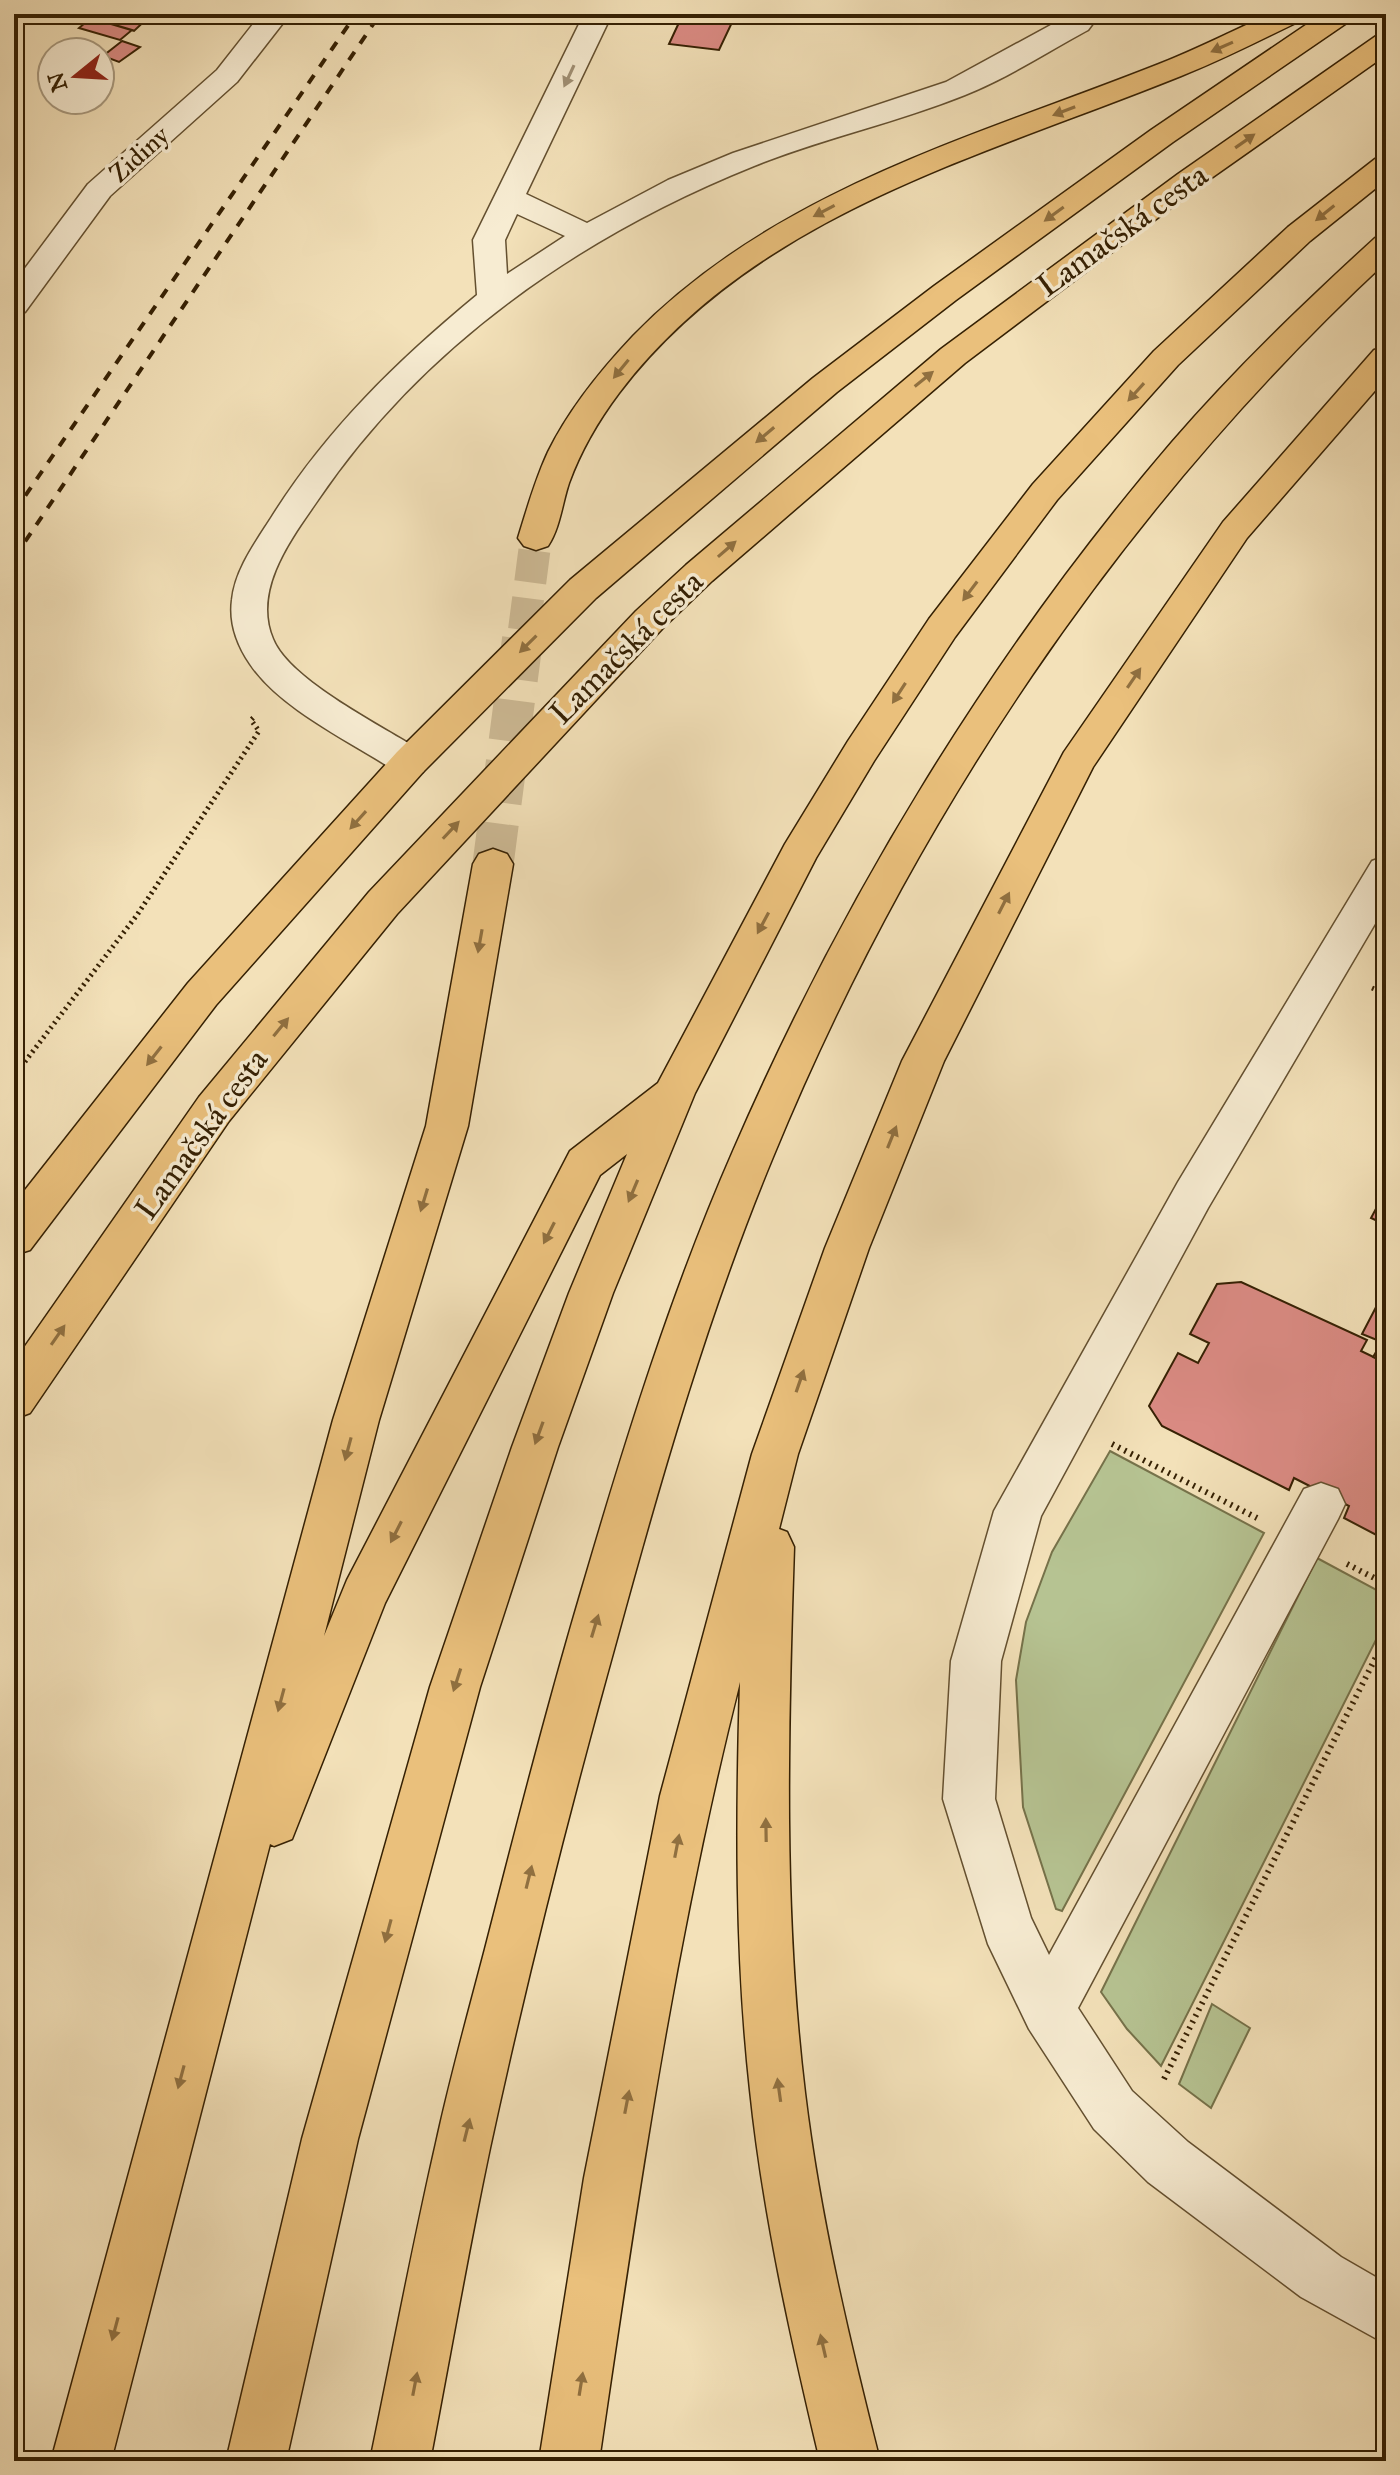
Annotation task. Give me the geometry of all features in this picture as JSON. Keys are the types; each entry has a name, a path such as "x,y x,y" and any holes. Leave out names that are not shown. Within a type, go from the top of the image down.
{"main road":[{"path":"536,538 560,463 592,406 644,341 712,280 773,239 841,202 967,148 1174,69 1292,14"},
{"name":"Lamačská cesta","path":"14,1237 202,994 410,762 583,589 825,385 945,293 1162,136 1341,14"},
{"name":"Lamačská cesta","path":"14,1399 214,1109 383,903 649,620 710,563 953,356 1189,180 1386,42"},
{"path":"256,2461 330,2139 455,1687 535,1447 591,1293 674,1093 799,854 861,751 942,628 1045,492 1166,358 1299,234 1386,165"},
{"path":"400,2461 459,2163 571,1705 640,1475 751,1157 813,1025 877,901 971,739 1016,669 1118,526 1239,384 1386,245"},
{"path":"569,2461 612,2178 686,1796 775,1454 847,1248 923,1061 1077,762 1235,530 1386,357"},
{"path":"81,2461 356,1420 447,1126 493,864"},
{"path":"201,2002 364,1596 585,1163 674,1093"},
{"path":"775,1454 764,1688 766,1889 772,2039 799,2243 850,2461"}],"street":[{"name":"Zidiny","path":"14,305 99,190 227,76 276,14"},
{"path":"493,298 489,240 598,14"},
{"path":"410,762 288,682 263,657 248,612 253,575 302,495 369,411 425,354 493,298 540,264 672,190 744,159 962,86 1078,24 1086,14"},
{"path":"509,198 571,228 593,234"},
{"path":"1386,871 1193,1195 1018,1511 976,1661 969,1799 1007,1925 1048,2010 1113,2110 1168,2162 1321,2277 1386,2315"},
{"path":"1048,2010 1311,1522"}],"path":[{"path":"14,1076 137,915 259,731 251,720 288,682"},
{"path":"1101,1438 1311,1522 1386,1584"},
{"path":"1163,2082 1386,1637"}],"green space":[{"path":"1110,1451 1264,1533 1062,1911 1056,1909 1023,1807 1016,1680 1026,1622 1052,1552"},
{"path":"1317,1558 1386,1595 1386,1620 1161,2066 1127,2029 1101,1992"},
{"path":"1212,2004 1250,2028 1211,2108 1179,2084"}],"building":[{"path":"96,14 152,14 134,31 91,18"},
{"path":"683,14 736,14 719,50 669,44"},
{"path":"91,18 132,30 120,40 116,36 79,28"},
{"path":"122,41 140,47 119,62 116,61 116,46"},
{"path":"1386,1190 1386,1225 1371,1218"},
{"path":"1241,1282 1367,1340 1361,1351 1386,1363 1386,1540 1344,1518 1349,1506 1294,1478 1289,1490 1162,1426 1149,1406 1178,1353 1198,1363 1209,1343 1190,1334 1217,1284"},
{"path":"1386,1288 1386,1363 1373,1357 1382,1342 1362,1334"}],"tunnel":[{"path":"524,630 536,538"},
{"path":"493,864 524,628"}],"railway":[{"path":"14,512 356,14"},
{"path":"14,558 380,14"}]}
